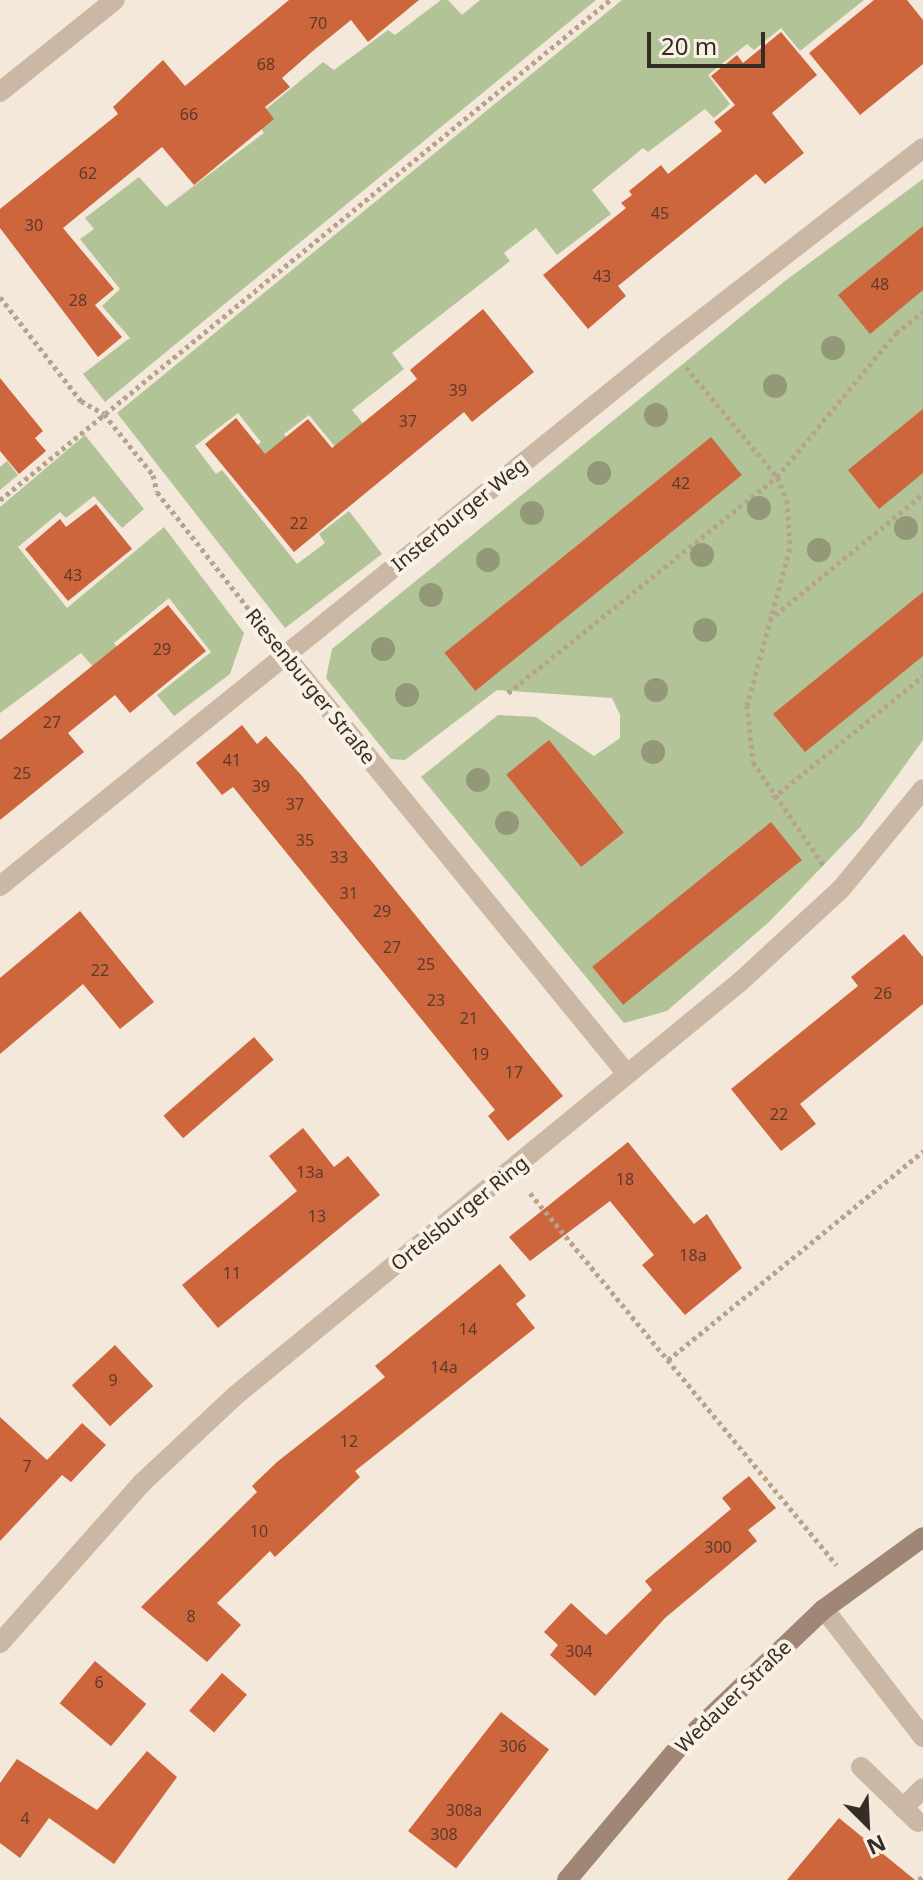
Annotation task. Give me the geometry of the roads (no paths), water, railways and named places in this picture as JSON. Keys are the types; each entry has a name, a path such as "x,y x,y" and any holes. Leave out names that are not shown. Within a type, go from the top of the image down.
{"main road":[{"name":"Wedauer Straße","path":"567,1880 679,1747 824,1609 923,1537"}],"street":[{"path":"0,92 115,0"},
{"name":"Insterburger Weg","path":"0,886 669,345 923,148"},
{"name":"Riesenburger Straße","path":"284,654 627,1074"},
{"name":"Ortelsburger Ring","path":"0,1643 143,1482 236,1395 741,981 841,889 923,789"},
{"path":"824,1609 923,1737"},
{"path":"861,1767 910,1815 923,1788"}]}
